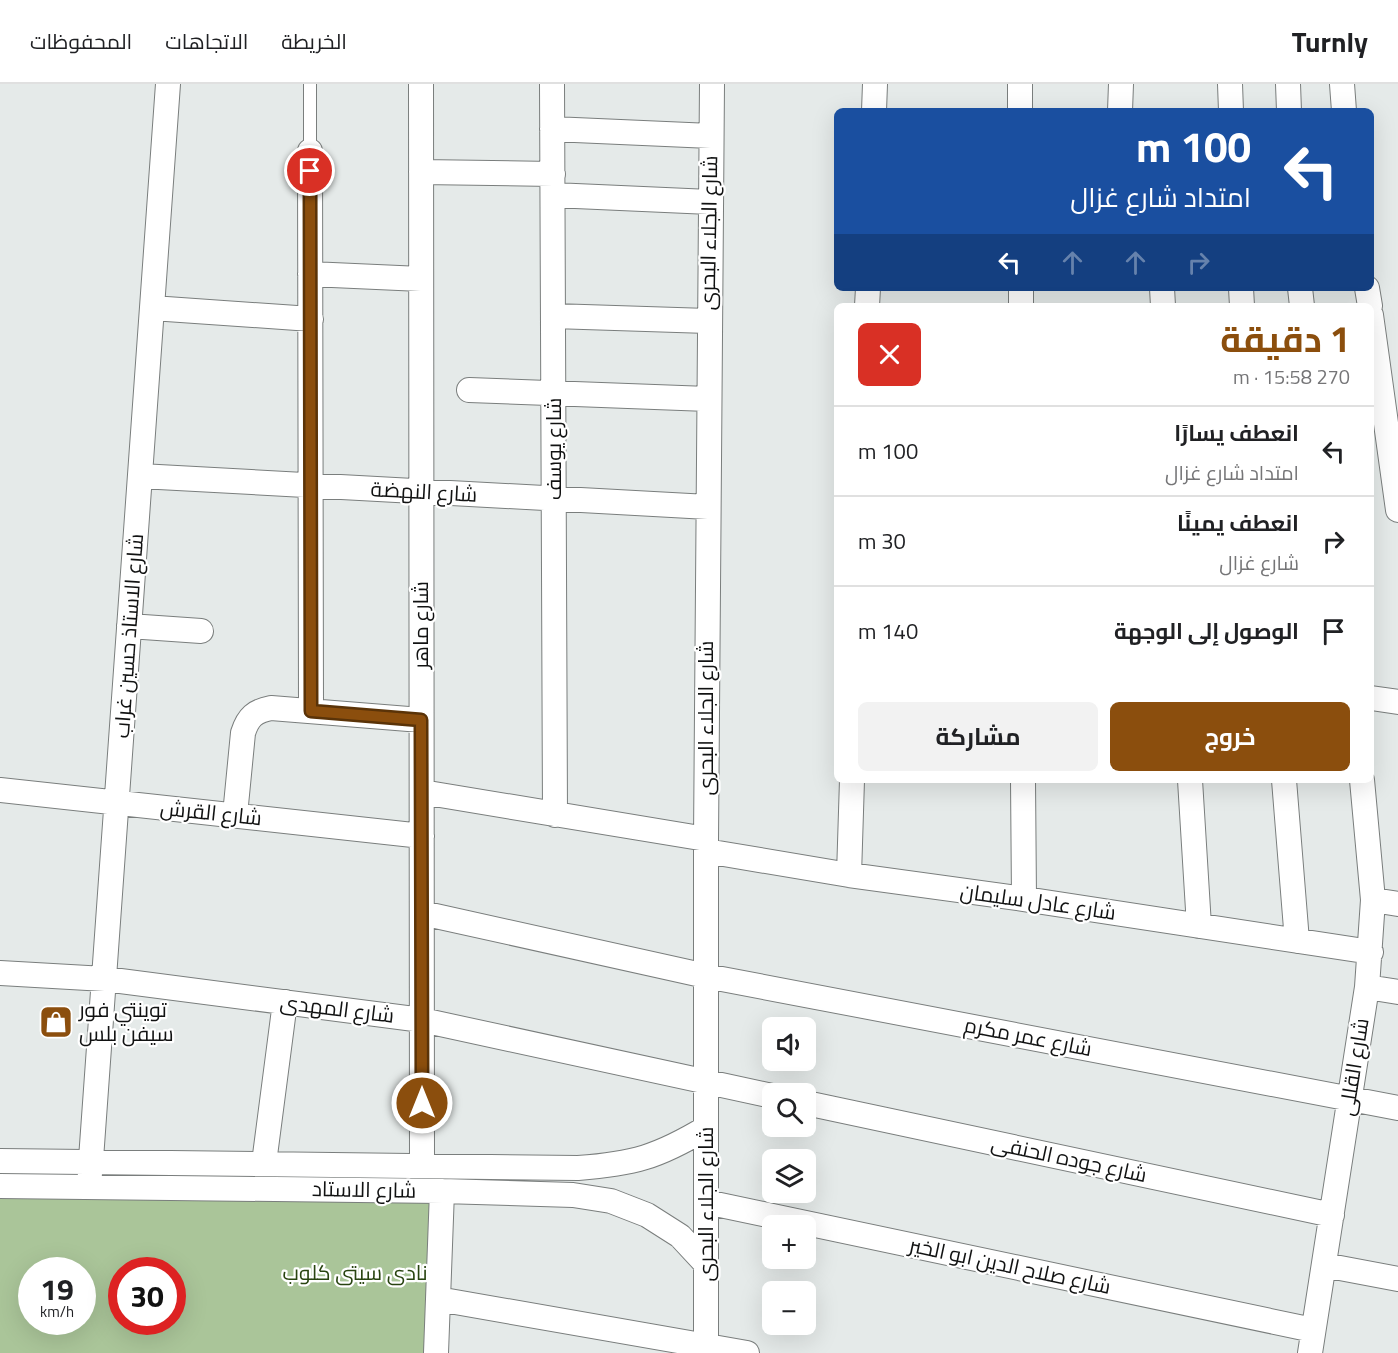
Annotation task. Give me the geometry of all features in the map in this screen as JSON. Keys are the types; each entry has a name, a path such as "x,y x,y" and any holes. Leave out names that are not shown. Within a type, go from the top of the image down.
{"street":[{"name":"شارع الاستاذ حسين غراب","path":"89,1187 168,84"},
{"name":"شارع ماهر","path":"421,84 422,1165"},
{"name":"شارع يوسف","path":"552,84 555,814"},
{"name":"شارع الجلاء البحرى","path":"706,1349 708,321 711,84"},
{"path":"874,108 875,84"},
{"path":"1020,84 1020,108"},
{"path":"1120,108 1121,84"},
{"path":"1230,84 1230,108"},
{"path":"1288,84 1289,108"},
{"path":"1342,84 1344,108"},
{"path":"552,129 711,136"},
{"path":"310,151 311,711"},
{"path":"421,172 710,202"},
{"path":"310,274 421,279"},
{"path":"152,308 310,319"},
{"path":"553,316 708,321"},
{"path":"1374,337 1398,510"},
{"path":"469,390 708,399"},
{"name":"شارع النهضة","path":"140,476 708,507"},
{"path":"129,626 201,631"},
{"path":"1374,698 1398,702"},
{"path":"235,815 243,733 252,715 261,710 272,708 421,720"},
{"path":"849,875 852,783"},
{"path":"1023,783 1024,899"},
{"path":"1190,783 1199,926"},
{"path":"1284,783 1298,941"},
{"name":"شارع القللى","path":"1312,1342 1371,952 1373,900 1362,783"},
{"name":"شارع القرش","path":"0,790 422,836"},
{"name":"شارع عادل سليمان","path":"422,792 555,814 849,875 1371,952"},
{"path":"1373,900 1398,904"},
{"name":"شارع عمر مكرم","path":"422,913 706,976 1398,1108"},
{"name":"شارع المهدى","path":"0,973 105,979 422,1020 706,1082"},
{"path":"1367,987 1398,992"},
{"path":"264,1163 285,1002"},
{"path":"706,1082 762,1094"},
{"name":"شارع جوده الحنفى","path":"816,1105 1332,1215"},
{"name":"شارع الاستاد","path":"0,1161 578,1168 633,1162 659,1154 706,1128"},
{"path":"530,1194 534,1181 532,1167"},
{"name":"شارع الاستاد","path":"0,1186 442,1191 573,1196 611,1201 648,1215 680,1236 706,1264"},
{"path":"436,1353 442,1191"},
{"name":"شارع صلاح الدين ابو الخير","path":"706,1202 1312,1342"},
{"path":"1324,1265 1398,1279"},
{"path":"438,1299 706,1349 747,1353"}],"lane":[{"path":"310,84 310,151"}],"green space":[{"name":"نادى سيتى كلوب","path":"0,1172 361,1178 442,1191 437,1353 0,1353"}],"place":[{"name":"توينتي فور سيفن بلس","path":"56,1022"}],"route":[{"path":"310,171 311,711 421,720 422,1103"}]}
